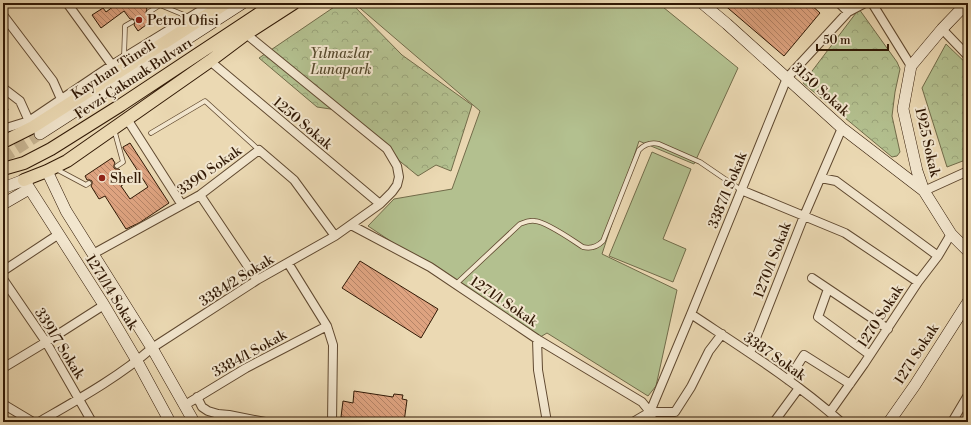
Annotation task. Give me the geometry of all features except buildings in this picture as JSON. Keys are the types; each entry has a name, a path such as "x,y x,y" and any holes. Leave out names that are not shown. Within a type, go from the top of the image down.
{"main road":[{"name":"Fevzi Çakmak Bulvarı","path":"3,142 33,126 226,3"},
{"name":"Fevzi Çakmak Bulvarı","path":"3,169 24,163 51,149 121,105 275,3"},
{"path":"26,184 66,161 210,61 246,34 294,3"}],"street":[{"path":"67,3 112,65"},
{"path":"3,129 29,121 124,57 213,3"},
{"name":"Kayıhan Tüneli","path":"40,134 243,3"},
{"name":"3150 Sokak","path":"702,3 842,128 924,191"},
{"path":"839,3 848,12"},
{"name":"3387/1 Sokak","path":"650,412 787,78 848,12 865,3"},
{"path":"872,3 911,66"},
{"name":"1925 Sokak","path":"924,191 917,171 903,109 911,66 964,4"},
{"path":"3,15 53,81 61,99"},
{"path":"942,29 968,56"},
{"name":"3384/2 Sokak","path":"39,422 79,399 137,360 152,348 257,280 335,236 380,204 398,185 399,177 397,166 387,149 246,34"},
{"name":"1250 Sokak","path":"210,61 380,204"},
{"path":"3,88 20,101 29,121"},
{"path":"127,119 182,205"},
{"name":"1270/1 Sokak","path":"750,353 804,216 842,128"},
{"name":"3390 Sokak","path":"93,254 200,195 259,150 294,180 335,236"},
{"path":"51,170 66,211 152,348 194,422"},
{"path":"968,171 924,191 951,234 968,251"},
{"path":"821,178 836,181 938,256"},
{"path":"3,188 26,184"},
{"path":"3,204 26,184"},
{"name":"1271/14 Sokak","path":"26,184 104,305 137,360 170,422"},
{"path":"741,190 845,233 918,282"},
{"path":"200,195 257,280"},
{"name":"1271/1 Sokak","path":"351,225 430,267 537,338 642,402 650,412"},
{"path":"3,271 59,234"},
{"name":"1270 Sokak","path":"830,412 888,329 918,282 938,256 951,234"},
{"path":"288,263 328,326 333,345 332,422"},
{"path":"812,278 888,329"},
{"name":"3391/7 Sokak","path":"3,280 46,342 92,422"},
{"path":"828,289 818,318 870,355"},
{"name":"1271 Sokak","path":"889,422 915,385 968,302"},
{"path":"3,368 104,305"},
{"name":"3387 Sokak","path":"691,314 788,380 841,422"},
{"name":"3384/1 Sokak","path":"185,404 246,368 328,326"},
{"path":"633,422 650,412 675,412 691,387 710,351 722,334"},
{"path":"537,338 538,370 547,422"},
{"path":"788,380 804,355 850,384"},
{"path":"774,422 799,388"},
{"path":"952,422 968,395"},
{"path":"197,397 202,407 208,411 265,422"},
{"path":"3,404 32,422"},
{"path":"650,412 653,422"}],"lane":[{"path":"149,12 160,5 190,17"},
{"path":"124,57 125,26 132,22"},
{"path":"150,133 205,101 259,150"},
{"path":"114,128 123,162 117,166"},
{"path":"456,284 520,224 526,222 536,221 544,224 586,248 594,248 600,244 603,241 639,150 650,143 659,144 700,162 741,190"},
{"path":"51,170 86,185 89,183"}],"path":[{"path":"3,106 5,105 8,110 3,113"}],"green space":[{"name":"Yılmazlar Lunapark","path":"340,3 351,3 402,55 472,105 451,171 436,165 418,176 337,110 317,107 259,58"},
{"path":"354,3 658,3 738,68 694,164 639,141 602,254 677,290 656,386 648,396 547,333 537,339 368,226 394,199 452,189 480,111"},
{"path":"859,9 897,62 900,69 892,116 900,152 897,156 892,157 803,83"},
{"path":"946,44 968,65 968,159 947,167 922,88"},
{"path":"652,152 691,169 663,239 686,249 673,282 609,256"}],"tunnel":[{"path":"3,158 40,134"}],"place":[{"name":"Petrol Ofisi","path":"139,20"},
{"name":"Shell","path":"102,178"}]}
